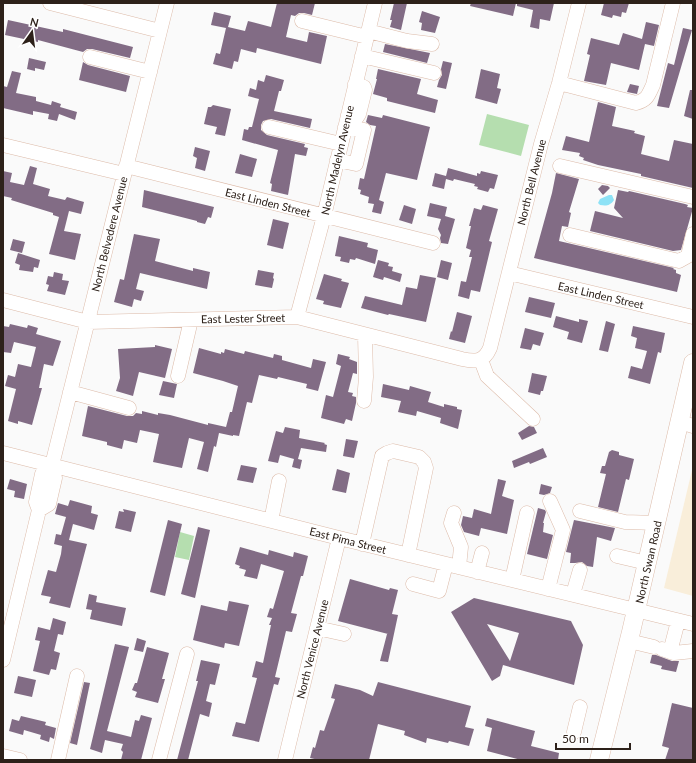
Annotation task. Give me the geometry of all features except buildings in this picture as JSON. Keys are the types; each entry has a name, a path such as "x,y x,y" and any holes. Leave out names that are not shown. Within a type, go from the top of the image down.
{"main road":[{"name":"North Swan Road","path":"599,760 657,522 686,424 693,363"}],"street":[{"path":"50,3 160,31"},
{"name":"North Belvedere Avenue","path":"3,660 39,510 49,504 55,478 52,465 167,3"},
{"name":"North Madelyn Avenue","path":"297,317 324,216 374,3"},
{"name":"North Bell Avenue","path":"481,360 487,356 490,348 541,144 560,83 579,3"},
{"path":"560,83 636,103 644,101 653,85 673,3"},
{"path":"302,20 367,34 432,44"},
{"path":"362,56 434,73"},
{"path":"90,57 150,72"},
{"path":"337,160 356,164 364,130 347,121"},
{"path":"268,127 341,144"},
{"name":"East Linden Street","path":"3,145 125,170 324,216 433,244"},
{"path":"560,166 693,197"},
{"path":"570,235 679,261 688,256 693,234"},
{"name":"East Linden Street","path":"509,273 693,317"},
{"name":"East Lester Street","path":"3,300 88,322 297,317 462,359 471,361 481,360"},
{"path":"178,376 191,320"},
{"path":"364,401 366,377 365,335"},
{"path":"481,360 487,376 533,418"},
{"path":"70,392 129,408"},
{"path":"362,544 382,456 387,452 393,451 419,457 424,462 426,468 408,555"},
{"name":"East Pima Street","path":"3,453 362,544 693,624"},
{"path":"271,521 279,481"},
{"path":"548,589 563,530 550,501"},
{"path":"580,511 624,522 657,522"},
{"path":"413,584 439,591 453,566 461,547 451,523 454,513"},
{"path":"512,580 527,513"},
{"name":"North Venice Avenue","path":"285,760 339,538"},
{"path":"477,572 482,553"},
{"path":"617,556 648,563"},
{"path":"573,594 580,570"},
{"path":"662,650 678,621"},
{"path":"317,628 344,634"},
{"path":"629,641 674,653 693,651"},
{"path":"159,760 187,654"},
{"path":"58,760 77,676"},
{"path":"574,732 580,707"},
{"path":"3,756 20,760"}],"shaded area":[{"path":"693,466 693,596 664,588"}],"green space":[{"path":"487,114 529,125 521,156 479,145"},
{"path":"180,532 194,536 189,560 175,557"}],"water":[{"path":"612,195 614,200 611,203 608,205 600,205 598,203 600,199"}]}
